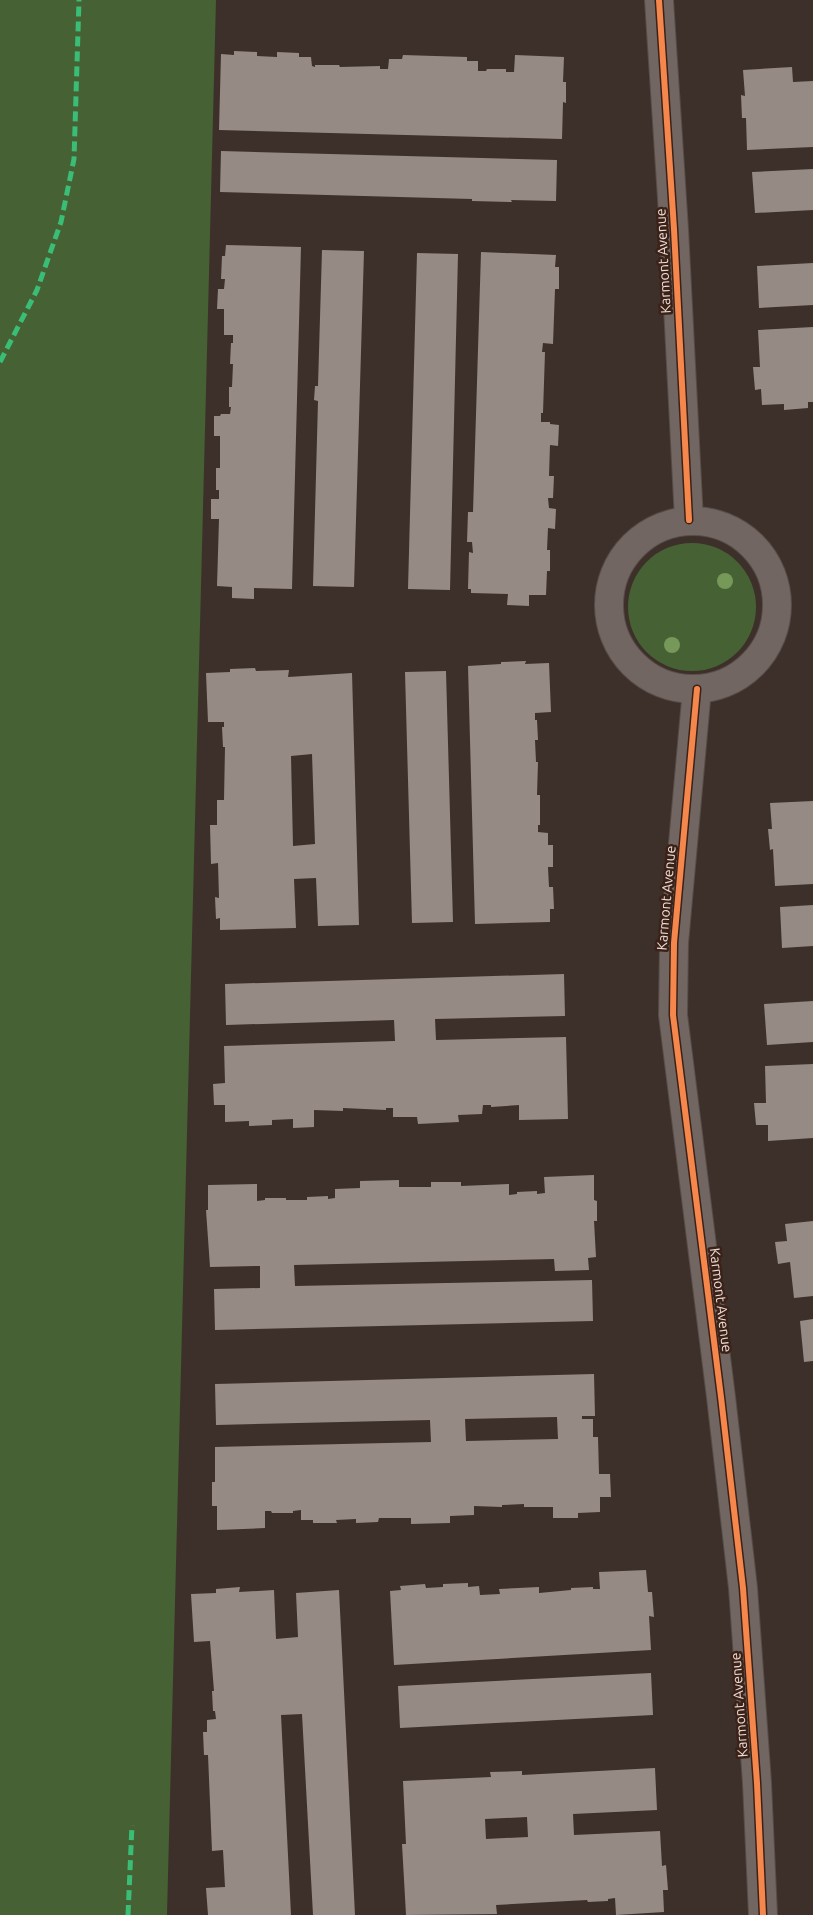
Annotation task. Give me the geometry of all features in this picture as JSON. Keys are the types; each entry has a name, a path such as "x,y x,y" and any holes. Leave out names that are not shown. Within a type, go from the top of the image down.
{"street":[{"name":"Karmont Avenue","path":"659,0 674,230 689,520"},
{"path":"689,520 718,524 744,537 764,558 776,585 777,614 769,643 751,666 726,682 697,689 671,686 647,676 627,658 614,635 609,609 612,582 622,559 640,539 663,526 689,520"},
{"name":"Karmont Avenue","path":"697,689 674,943 673,1015 743,1588 757,1783 763,1915"}],"green space":[{"path":"0,0 216,0 167,1915 0,1915"},
{"path":"692,543 716,548 728,554 737,562 745,571 751,583 756,607 751,631 745,643 737,652 728,660 716,666 692,671 668,666 656,660 647,652 639,643 633,631 628,607 633,583 639,571 647,562 656,554 668,548"}],"building":[{"path":"234,51 257,52 257,56 277,57 277,52 299,53 299,57 311,57 312,66 315,67 315,65 339,65 340,67 380,66 380,69 388,69 389,59 402,59 403,55 467,57 467,61 478,61 478,71 506,69 506,72 514,72 515,55 564,57 563,82 566,82 566,103 563,102 562,139 219,130 221,54 234,55"},
{"path":"792,67 793,82 813,81 813,147 747,150 746,118 742,118 741,95 745,96 743,70"},
{"path":"221,151 557,160 556,201 472,201 472,199 220,192"},
{"path":"813,169 813,210 755,213 752,172"},
{"path":"226,245 301,247 292,589 254,588 254,599 232,598 232,587 217,586 219,519 211,519 211,499 219,499 219,490 216,490 216,468 220,468 220,436 214,436 214,416 230,414 231,407 229,407 229,387 232,387 233,364 230,364 233,335 224,335 224,309 217,309 218,289 224,289 225,279 221,279 222,256 225,256"},
{"path":"322,250 364,251 354,587 313,586 318,401 314,400 315,386 318,386"},
{"path":"481,252 556,255 555,267 559,267 559,289 555,289 553,344 543,343 542,352 545,352 543,413 541,413 541,422 559,425 558,446 550,445 549,476 554,476 553,498 548,498 549,508 556,509 555,529 548,528 547,550 550,550 550,571 547,571 546,595 529,595 529,606 507,605 508,594 471,593 471,589 468,589 469,552 473,553 472,542 467,542 468,512 473,512"},
{"path":"417,253 458,254 450,590 408,589"},
{"path":"813,263 813,305 759,308 757,266"},
{"path":"813,327 813,402 808,402 808,408 784,410 784,404 762,405 761,389 755,390 753,367 760,367 758,330"},
{"path":"526,661 525,664 549,663 551,712 535,713 538,740 535,740 536,762 538,762 537,795 540,795 540,825 538,825 538,832 548,833 548,845 553,845 553,867 548,867 549,887 553,887 554,909 550,909 550,922 475,924 468,666"},
{"path":"255,668 256,671 289,670 288,677 352,673 359,925 318,926 316,878 294,879 296,928 220,930 220,918 216,919 215,897 219,898 218,863 211,864 210,825 217,825 217,800 224,800 225,747 223,747 222,727 224,727 224,722 208,722 206,673 230,672 230,669","holes":["312,754 315,844 293,846 291,756"]},
{"path":"446,671 453,922 412,923 405,672"},
{"path":"813,801 813,884 775,886 773,849 770,850 768,829 772,829 770,803"},
{"path":"813,905 813,946 782,948 780,907"},
{"path":"564,974 565,1016 435,1019 436,1040 566,1037 568,1119 519,1120 519,1105 491,1107 491,1105 483,1105 482,1114 458,1115 459,1122 418,1124 417,1117 393,1117 393,1108 386,1108 386,1110 343,1108 343,1111 314,1110 314,1127 293,1128 293,1119 272,1120 272,1125 249,1126 249,1121 225,1122 225,1105 214,1105 213,1084 225,1083 224,1046 395,1041 394,1020 226,1025 225,984"},
{"path":"813,1001 813,1042 767,1045 764,1004"},
{"path":"813,1064 813,1138 768,1141 768,1125 756,1125 754,1103 766,1103 765,1066"},
{"path":"594,1175 594,1200 597,1201 597,1221 594,1221 596,1257 588,1258 589,1270 555,1271 554,1259 294,1265 295,1286 592,1280 593,1321 215,1330 214,1289 260,1288 260,1266 210,1267 206,1210 208,1210 208,1185 257,1184 257,1201 265,1200 265,1198 307,1200 307,1197 328,1196 328,1199 335,1198 335,1189 360,1188 360,1181 399,1180 399,1187 431,1187 431,1182 461,1182 461,1186 509,1184 509,1195 517,1194 517,1192 537,1191 537,1194 545,1193 544,1177"},
{"path":"813,1221 813,1296 794,1298 790,1262 778,1264 775,1242 787,1241 785,1224"},
{"path":"813,1319 813,1361 804,1362 800,1321"},
{"path":"594,1374 595,1416 582,1416 582,1419 593,1419 593,1437 598,1437 599,1474 610,1474 611,1497 600,1497 600,1512 578,1513 578,1518 553,1518 553,1507 524,1507 524,1504 502,1505 502,1507 474,1506 474,1515 450,1516 450,1523 411,1524 411,1518 379,1518 378,1522 356,1523 356,1519 336,1520 337,1523 313,1523 313,1520 301,1520 301,1510 293,1511 293,1513 265,1511 265,1528 217,1530 217,1506 212,1506 212,1482 215,1482 215,1447 431,1442 430,1420 216,1425 215,1384","holes":["557,1417 558,1439 466,1441 465,1419"]},
{"path":"646,1570 648,1592 652,1592 654,1617 649,1616 651,1650 394,1665 390,1591 401,1590 400,1586 425,1584 426,1588 443,1587 443,1584 468,1583 468,1587 479,1586 480,1595 500,1594 499,1589 539,1587 539,1593 571,1590 571,1588 593,1587 593,1589 600,1589 599,1572"},
{"path":"240,1587 239,1592 274,1590 276,1639 298,1637 296,1593 339,1590 355,1915 313,1915 302,1714 281,1715 291,1915 208,1915 206,1888 225,1887 223,1850 212,1851 208,1755 204,1755 203,1732 207,1732 207,1720 216,1719 215,1711 213,1711 212,1691 214,1691 210,1641 194,1642 191,1594 216,1593 216,1589"},
{"path":"651,1673 653,1715 400,1728 398,1686"},
{"path":"655,1768 657,1810 573,1814 574,1835 660,1831 662,1866 666,1865 668,1890 663,1890 664,1912 616,1915 615,1898 608,1899 608,1901 588,1902 587,1900 496,1905 497,1914 406,1915 402,1844 406,1844 403,1781 491,1777 490,1772 522,1771 522,1775","holes":["527,1817 528,1837 486,1839 485,1819"]}],"marked path":[{"path":"0,362 37,290 61,222 74,159 79,0"},
{"path":"128,1915 132,1825"}],"cycle path":[{"path":"659,0 674,229 689,520"},
{"path":"697,689 674,943 673,1015 743,1588 757,1783 763,1915"}]}
